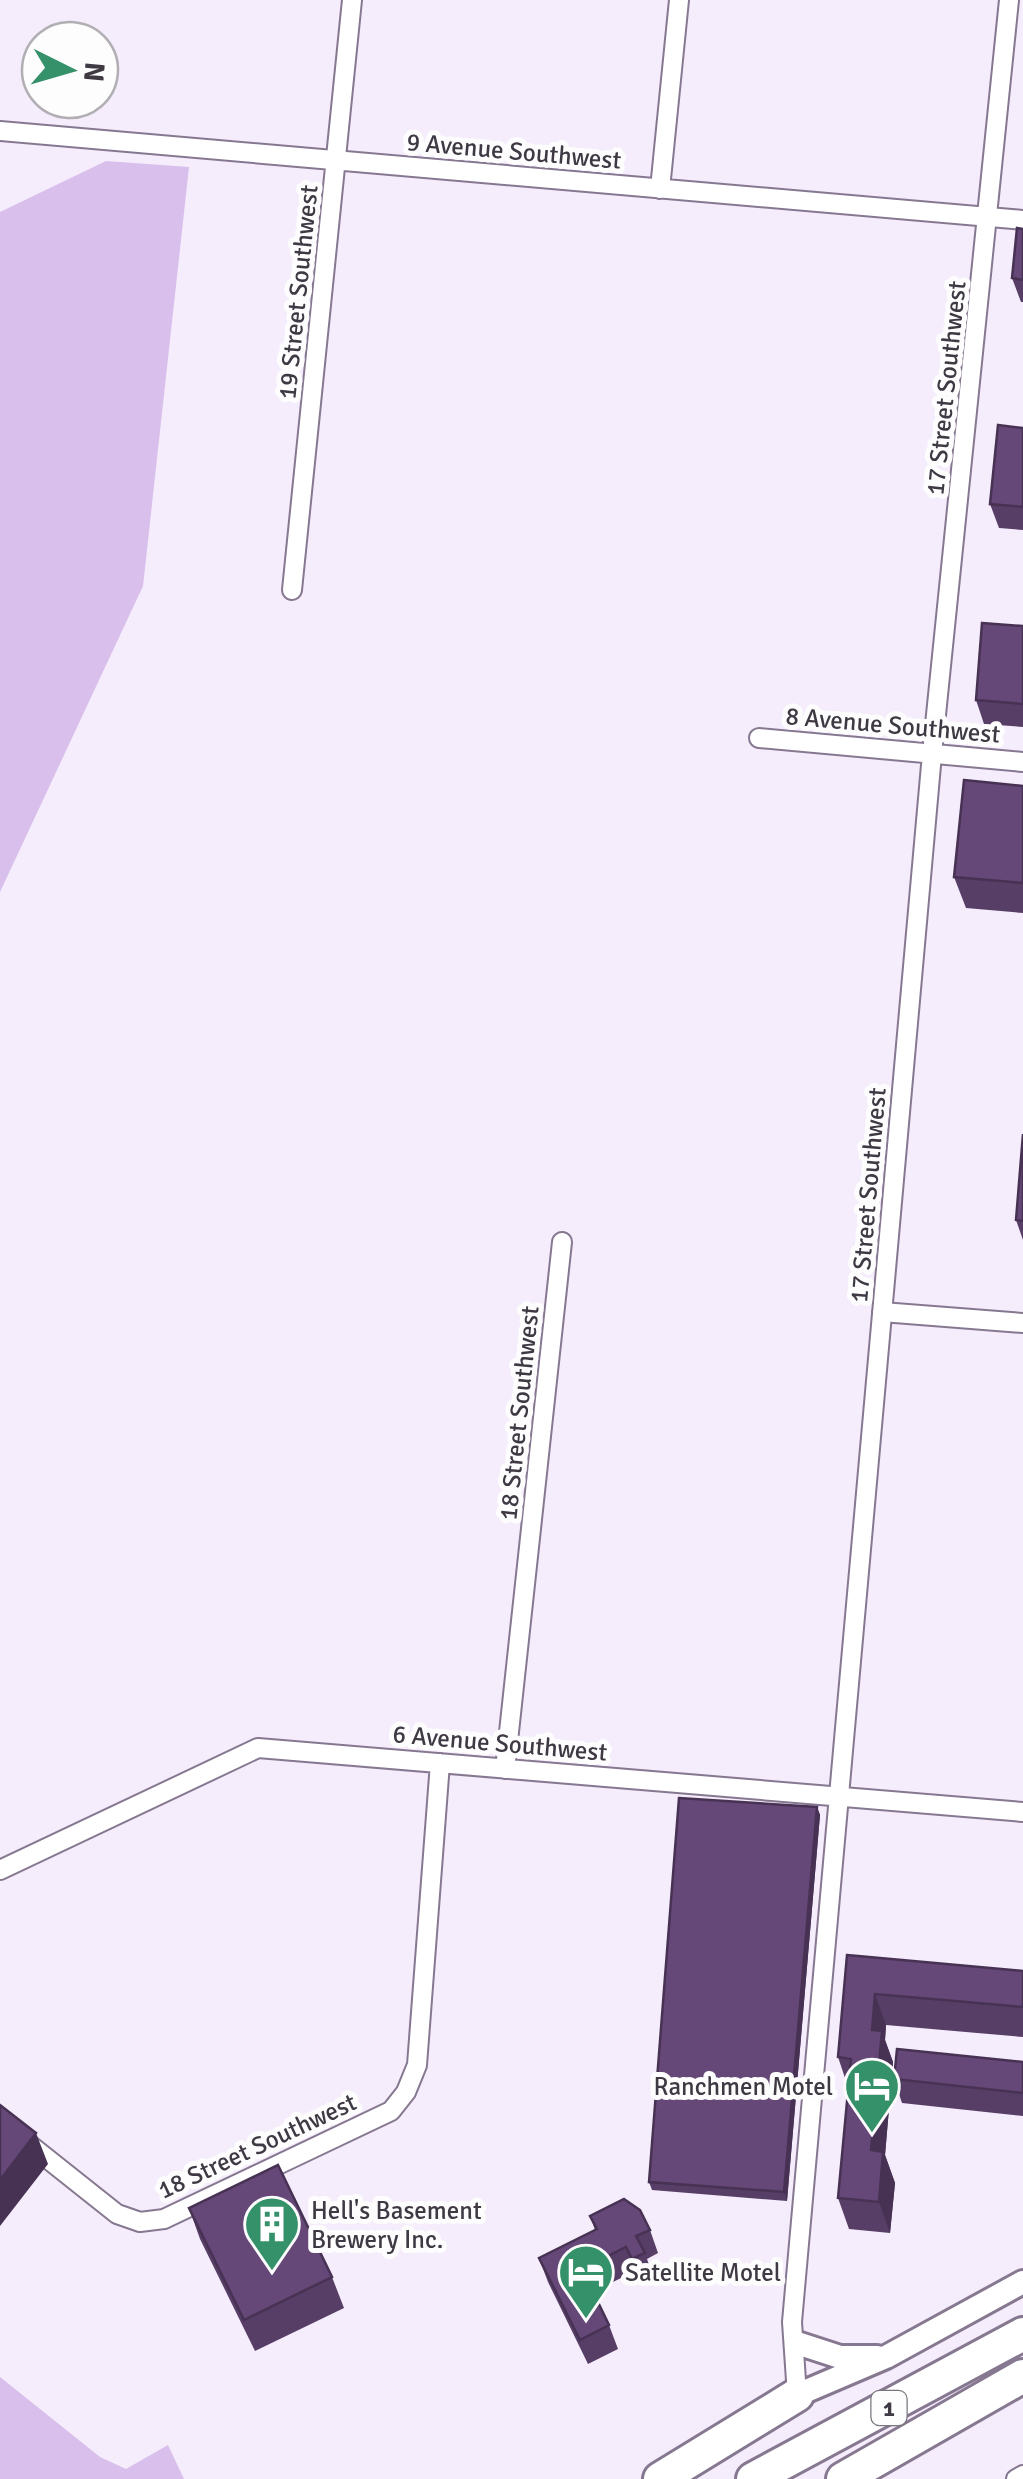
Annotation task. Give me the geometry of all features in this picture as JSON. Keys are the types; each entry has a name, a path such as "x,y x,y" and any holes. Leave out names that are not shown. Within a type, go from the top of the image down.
{"highway":[{"name":"1","path":"753,2479 1023,2334"},
{"name":"1","path":"843,2479 1023,2376"},
{"path":"660,2479 797,2395"}],"street":[{"name":"19 Street Southwest","path":"292,590 352,0"},
{"path":"660,189 678,0"},
{"name":"17 Street Southwest","path":"797,2395 792,2322 932,754 990,216 1009,0"},
{"name":"9 Avenue Southwest","path":"0,131 1023,220"},
{"name":"8 Avenue Southwest","path":"759,738 1023,762"},
{"name":"18 Street Southwest","path":"505,1769 562,1242"},
{"path":"882,1312 1023,1324"},
{"name":"6 Avenue Southwest","path":"0,1870 258,1748 1023,1812"},
{"name":"18 Street Southwest","path":"0,2121 117,2214 140,2222 164,2220 391,2111 406,2092 416,2064 440,1764"},
{"path":"797,2395 886,2357 1023,2282"},
{"path":"796,2344 840,2357 886,2357"},
{"path":"1016,2479 1023,2475"}],"shaded area":[{"path":"106,161 189,167 143,586 0,892 0,212"},
{"path":"0,2377 100,2457 126,2469 168,2445 184,2479 0,2479"}],"building":[{"path":"1017,228 1023,229 1023,280 1012,278"},
{"path":"998,425 1023,428 1023,507 990,504"},
{"path":"982,623 1023,626 1023,704 976,700"},
{"path":"964,780 1023,786 1023,883 954,877"},
{"path":"1023,1134 1023,1221 1016,1220"},
{"path":"679,1798 817,1807 784,2192 649,2182"},
{"path":"847,1955 1023,1971 1023,2007 875,1994 872,2030 882,2031 871,2150 883,2152 879,2202 838,2198 851,2059 838,2057"},
{"path":"897,2049 1023,2062 1023,2093 894,2079"},
{"path":"0,2105 36,2133 0,2180"},
{"name":"Hell's Basement Brewery Inc.","path":"278,2165 332,2277 244,2320 189,2208"},
{"path":"624,2199 640,2210 650,2230 636,2236 645,2253 632,2259 626,2247 582,2269 609,2325 580,2340 539,2258 597,2229 590,2216"}],"place":[{"name":"Ranchmen Motel","path":"872,2135"},
{"name":"Hell's Basement Brewery Inc.","path":"272,2273"},
{"name":"Satellite Motel","path":"586,2321"}]}
